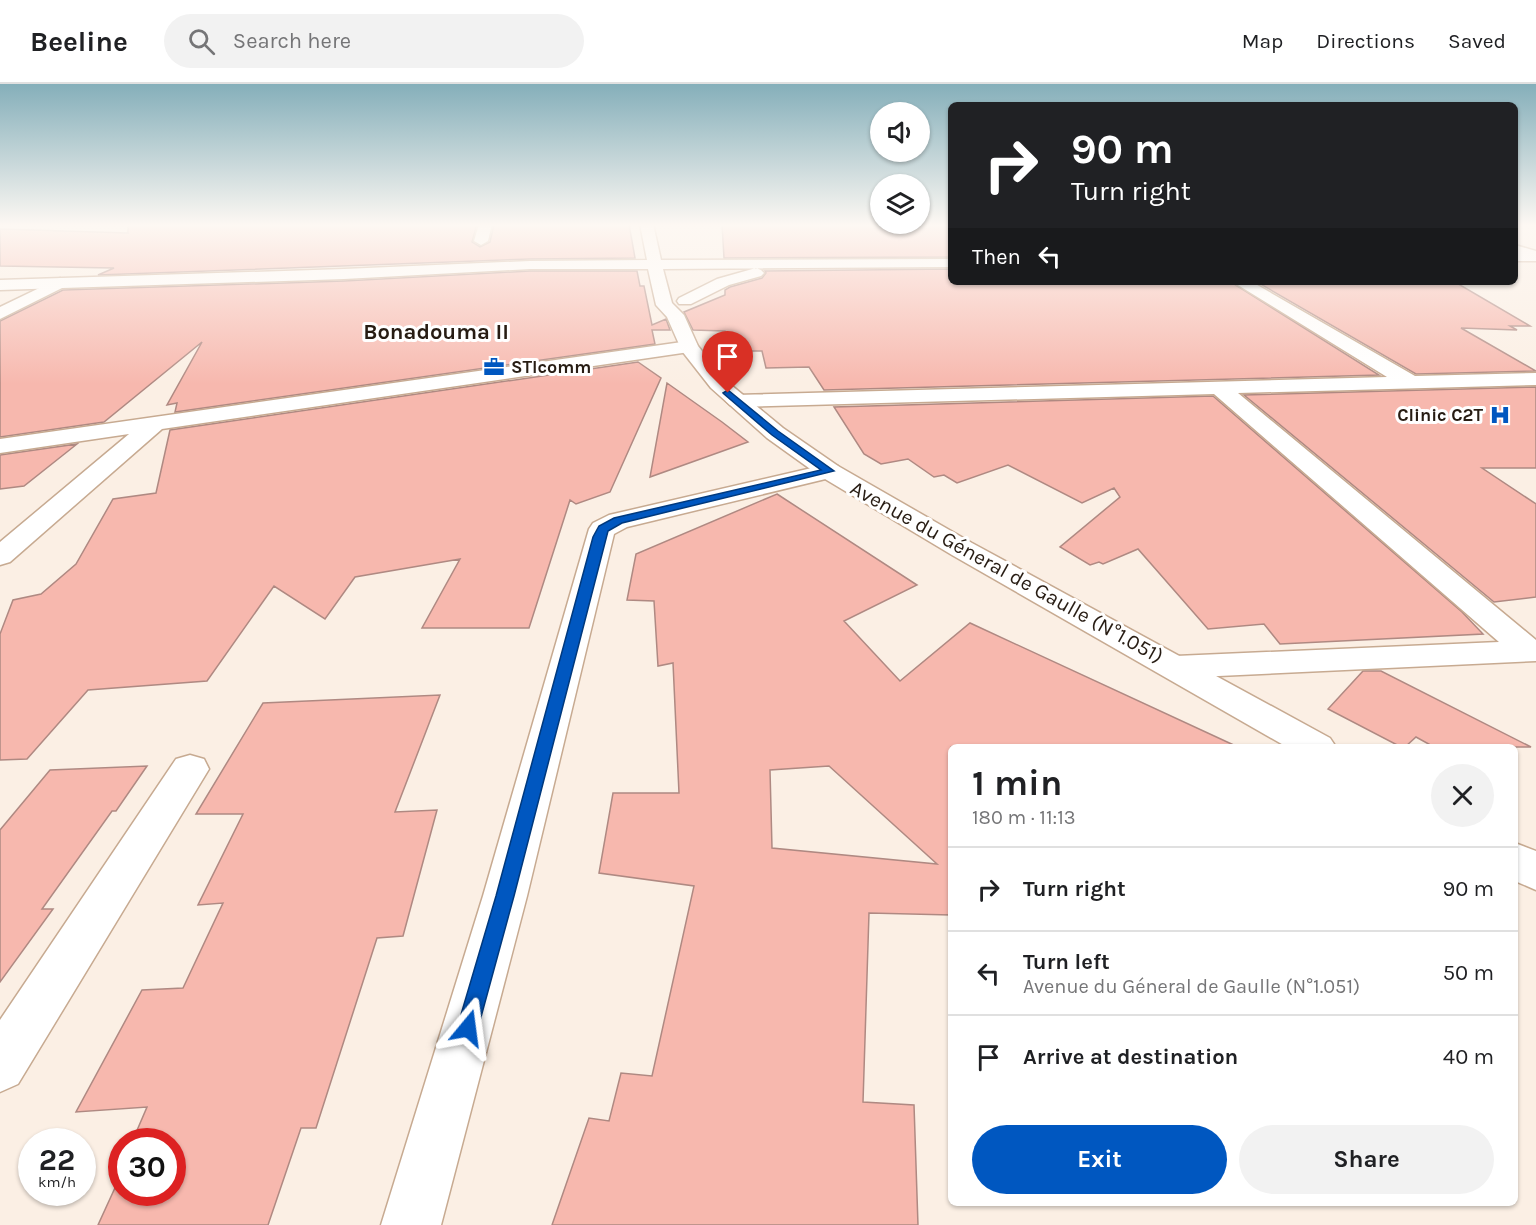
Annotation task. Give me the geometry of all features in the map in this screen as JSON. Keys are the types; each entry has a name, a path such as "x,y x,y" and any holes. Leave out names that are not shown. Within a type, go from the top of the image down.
{"street":[{"path":"0,285 228,277"},
{"name":"Avenue du Géneral de Gaulle (N°1.051)","path":"657,277 664,305 680,308"},
{"name":"Avenue du Géneral de Gaulle (N°1.051)","path":"680,277 680,308 689,347 718,384 775,433 829,471 962,549 1312,744"},
{"path":"680,308 723,282 744,277"},
{"path":"0,314 60,283"},
{"path":"1246,285 1410,382"},
{"path":"0,446 689,347"},
{"path":"737,401 1536,379"},
{"path":"1219,388 1533,651"},
{"path":"0,556 155,424"},
{"path":"411,1225 505,896 599,537 603,529 618,521 829,471"},
{"path":"1176,667 1533,651"},
{"path":"0,1066 190,769"},
{"path":"1518,862 1536,872"}],"building":[{"path":"414,277 638,277 640,286 644,286 652,325 666,319 670,330 652,330 655,344 175,412 177,403 167,405 202,342 104,422 0,437 0,321 63,290"},
{"path":"948,277 948,285 1236,285 1379,375 824,390 809,367 766,368 762,351 743,351 725,331 693,330 684,312 725,295 725,290 730,287 762,278"},
{"path":"1262,285 1460,285 1530,326 1510,326 1517,330 1461,328 1536,371 1416,374"},
{"path":"638,362 661,378 610,492 576,504 570,500 529,628 422,628 460,559 355,577 325,619 274,586 207,681 88,690 27,759 0,760 0,634 13,600 41,594 76,564 113,499 156,493 170,430"},
{"path":"667,383 722,422 748,442 650,477"},
{"path":"1536,387 1536,468 1482,468 1536,504 1536,597 1494,602 1244,395"},
{"path":"1213,396 1462,612 1483,634 1280,644 1264,624 1208,629 1138,549 1103,564 1099,562 1090,565 1060,547 1120,497 1114,488 1082,503 1008,465 957,483 944,475 934,477 908,459 881,464 864,454 834,407"},
{"path":"77,444 24,486 0,489 0,455"},
{"path":"777,494 917,585 844,621 900,681 970,623 1232,744 948,744 948,915 869,913 863,1102 914,1105 918,1225 552,1225 589,1118 609,1121 621,1073 652,1076 694,886 599,873 613,793 679,793 673,663 658,666 654,601 627,600 636,554","holes":["829,766 937,864 772,848 770,770"]},
{"path":"1363,671 1381,671 1531,747 1518,747 1518,744 1429,744 1416,737 1408,744 1395,744 1328,709"},
{"path":"440,695 395,812 437,810 403,936 377,938 316,1128 301,1128 268,1225 98,1225 108,1203 108,1206 186,1206 186,1128 138,1128 147,1107 76,1112 142,990 183,988 223,903 198,905 243,814 196,814 263,703"},
{"path":"147,766 42,909 53,909 0,982 0,830 50,770"}],"place":[{"name":"STIcomm","path":"494,367"},
{"name":"Clinic C2T","path":"1500,415"}],"district":[{"name":"Bonadouma II","path":"436,332"}],"route":[{"path":"468,1028 603,529 618,521 829,471 775,433 728,393"}]}
